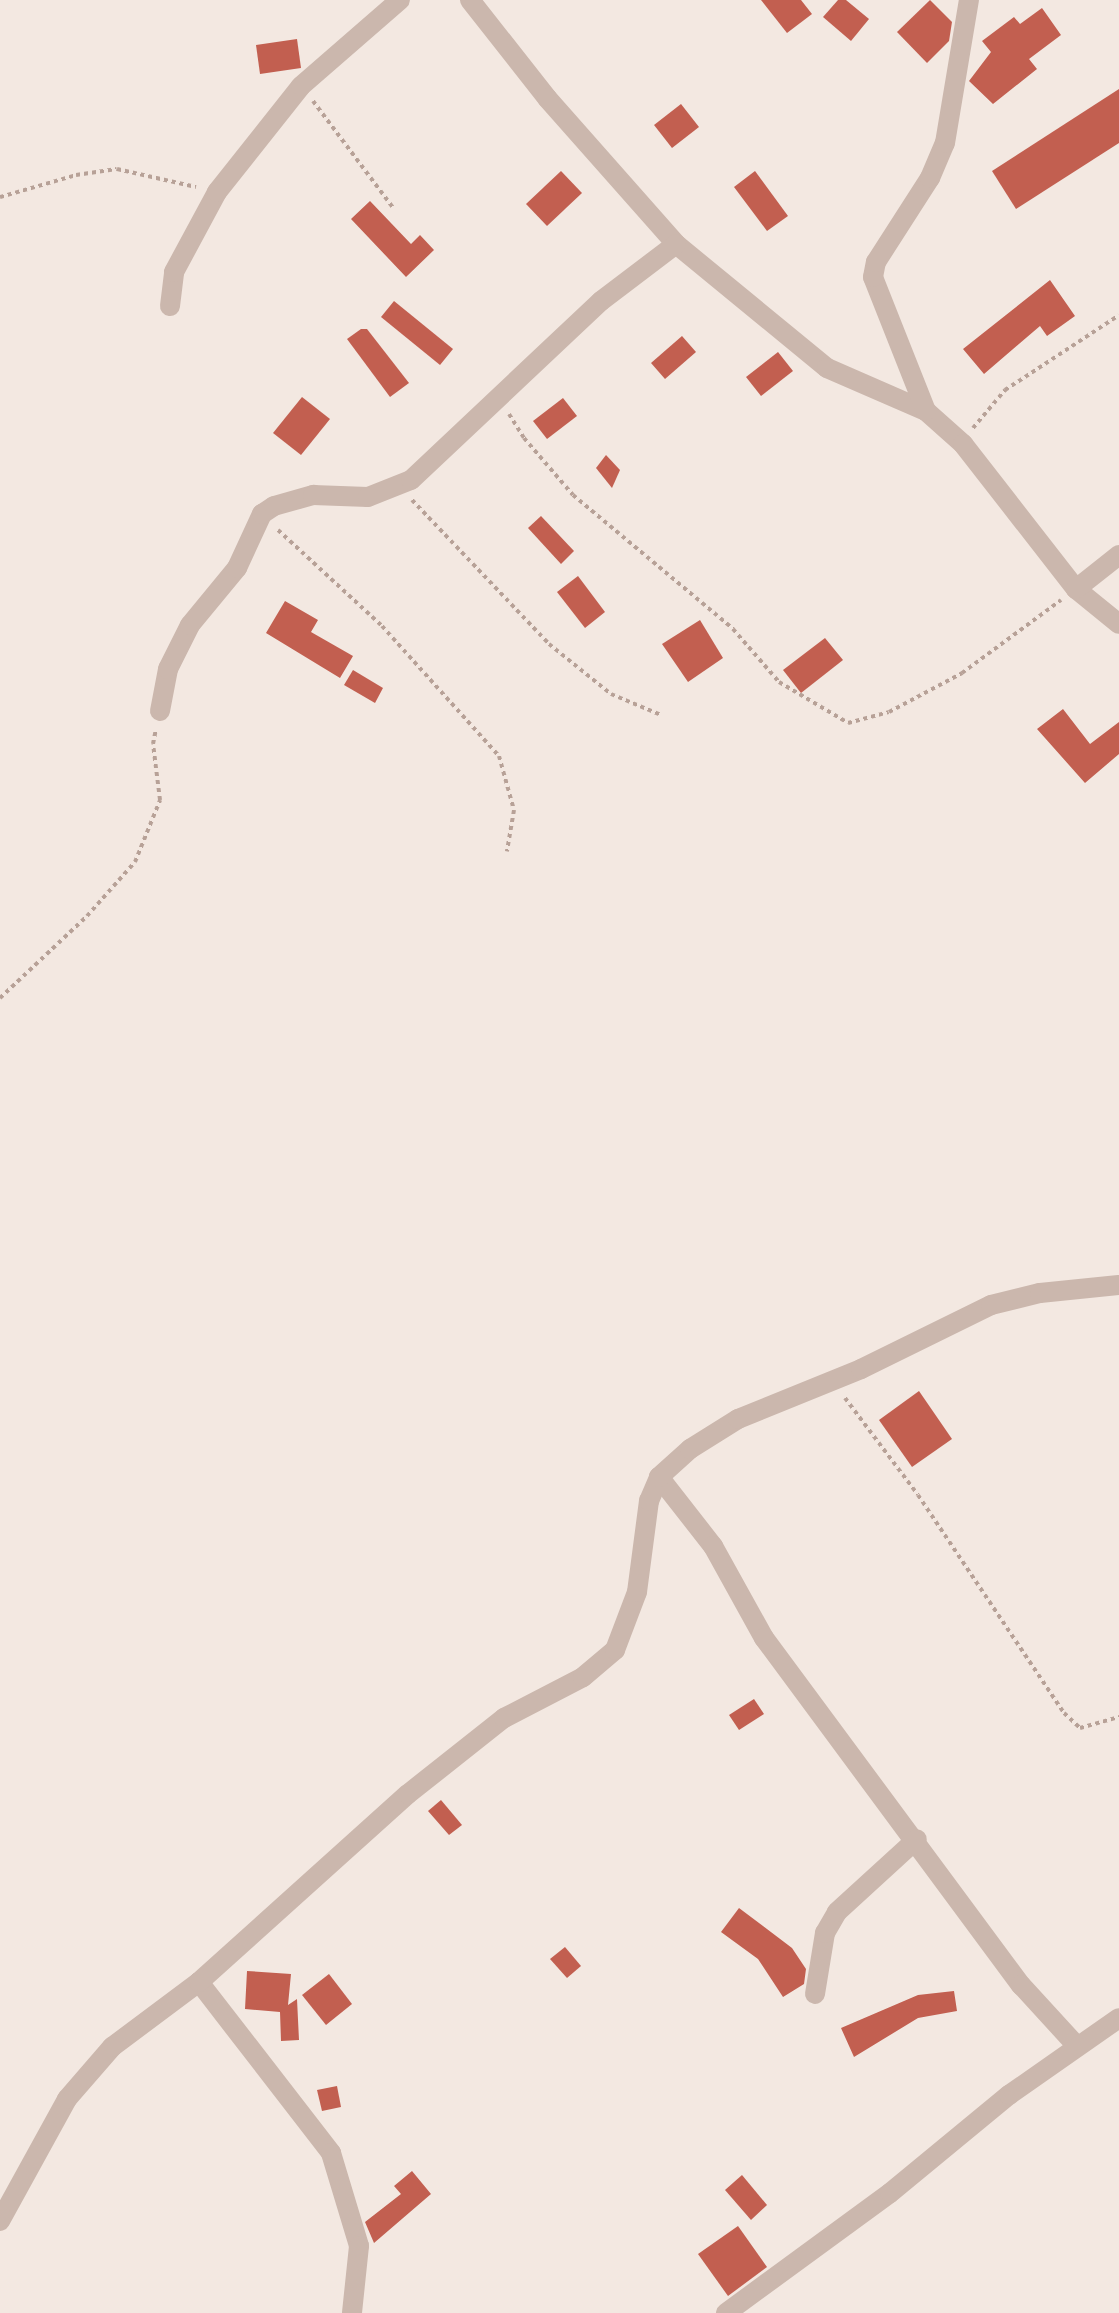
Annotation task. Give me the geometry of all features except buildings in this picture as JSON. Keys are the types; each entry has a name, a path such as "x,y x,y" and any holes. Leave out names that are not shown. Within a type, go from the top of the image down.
{"street":[{"path":"170,306 174,272 217,192 301,86 400,0"},
{"path":"470,0 547,98 676,244 827,368 926,411 963,444 1076,589 1119,624"},
{"path":"926,411 873,277 876,262 930,178 945,143 969,0"},
{"path":"160,711 168,669 190,625 237,568 262,514 274,506 313,495 368,497 398,488 601,301 676,244"},
{"path":"1076,589 1119,555"},
{"path":"0,2221 48,2130 89,2071 112,2047 199,1982 420,1784 504,1718 583,1677 615,1650 637,1592 642,1531 659,1477 690,1449 738,1419 831,1380 991,1305 1040,1293 1119,1285"},
{"path":"659,1477 713,1546 764,1638 917,1839 1021,1985 1076,2045"},
{"path":"815,1994 825,1933 837,1912 917,1839"},
{"path":"199,1982 331,2153 359,2246 352,2313"},
{"path":"726,2313 1076,2045 1119,2018"}],"path":[{"path":"301,86 394,209"},
{"path":"0,197 76,175 117,169 217,192"},
{"path":"963,444 1005,390 1119,315"},
{"path":"500,397 524,438 573,495 733,629 779,682 848,723 889,712 962,673 1076,589"},
{"path":"398,488 561,654 611,694 661,715"},
{"path":"262,514 382,626 499,756 514,810 507,851"},
{"path":"0,998 87,916 135,862 160,800 153,744 160,711"},
{"path":"831,1380 918,1495 1064,1713 1080,1728 1119,1717"}]}
